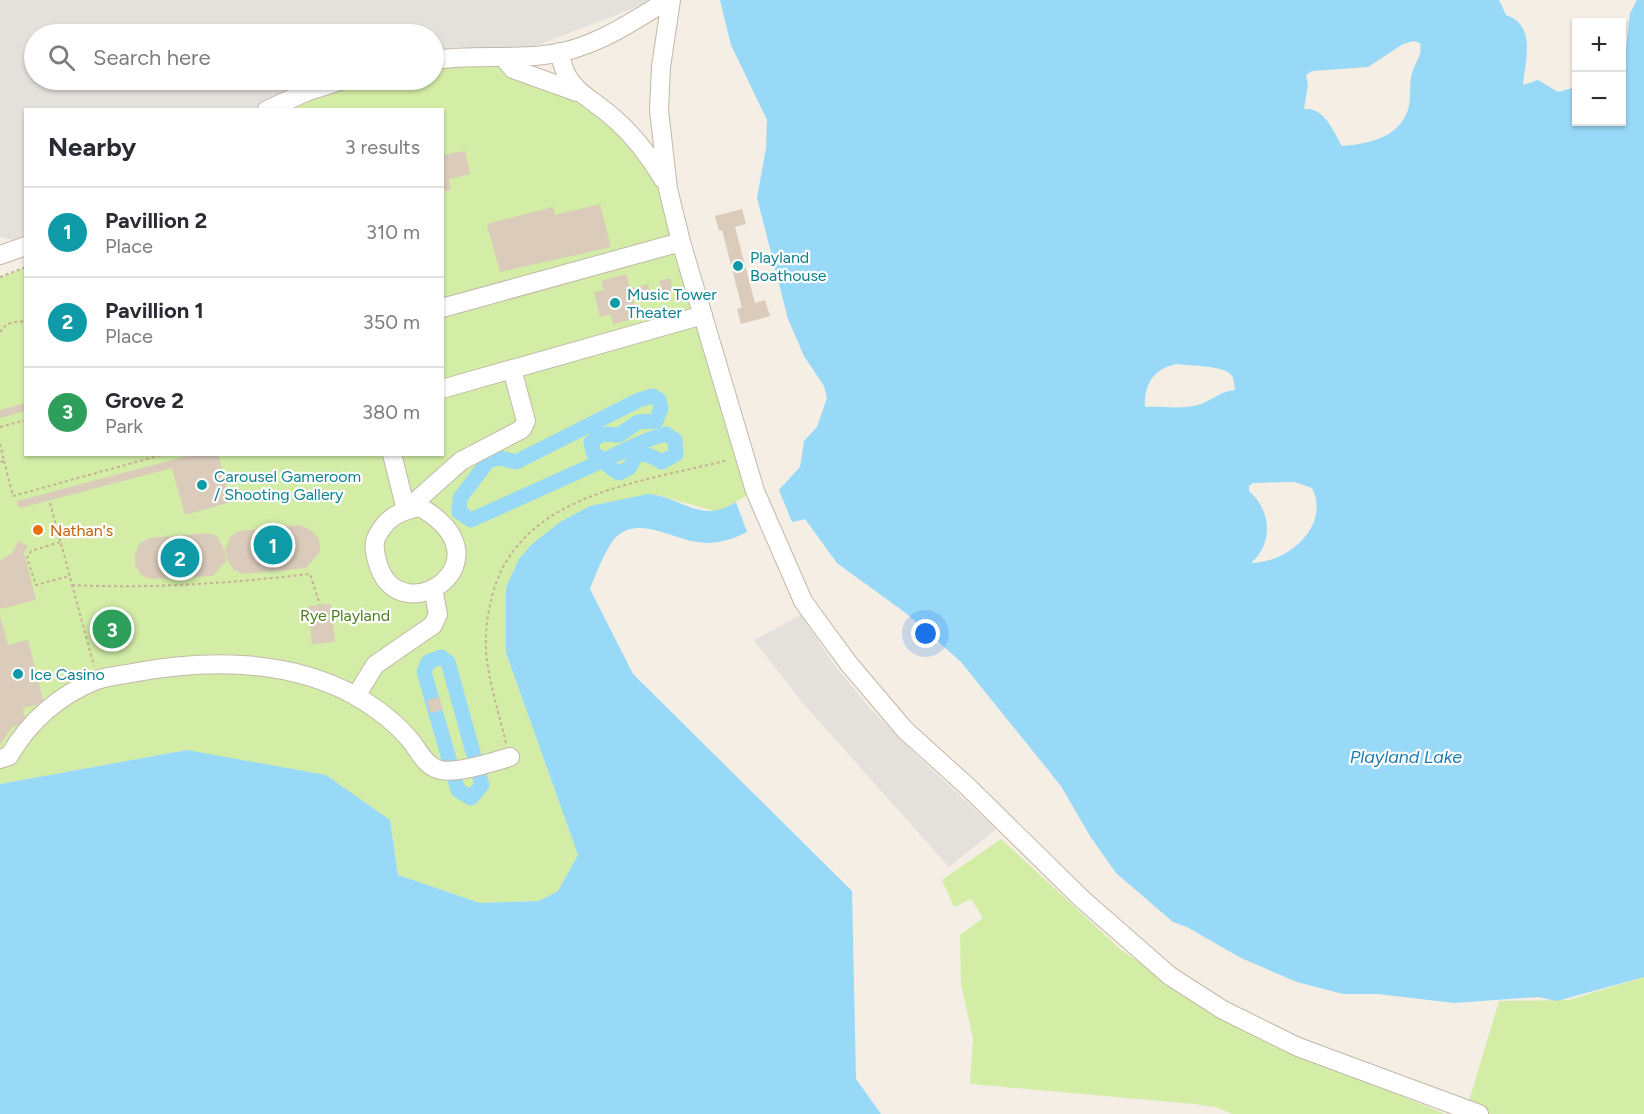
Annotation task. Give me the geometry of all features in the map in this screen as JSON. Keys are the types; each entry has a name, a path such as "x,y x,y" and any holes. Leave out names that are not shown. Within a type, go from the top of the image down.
{"street":[{"path":"444,60 504,58 561,52 584,46 622,29 664,3"},
{"path":"664,3 659,110 668,189 681,242 754,491 803,601 849,664 905,730 968,787 1082,899 1170,976 1223,1010 1298,1047 1479,1114"},
{"path":"561,52 562,69 568,81 618,121 648,154 668,189"},
{"path":"504,58 513,69 582,94"},
{"path":"275,108 296,103 323,90"},
{"path":"444,307 681,242"},
{"path":"0,255 24,247"},
{"path":"444,388 703,315"},
{"path":"406,510 420,507 438,518 452,535 457,555 452,574 433,589 419,594 396,590 381,573 375,556 375,540 385,523 406,510 461,461 522,429 526,421 512,369"},
{"path":"392,456 406,510"},
{"path":"356,696 375,665 433,625 438,614 433,589"},
{"path":"0,759 9,756 21,735 62,698 98,680 197,664 258,666 317,678 356,696 386,717 435,768 449,772 510,758"}],"path":[{"path":"0,277 24,268"},
{"path":"0,332 7,324 24,322"},
{"path":"0,427 24,421"},
{"path":"0,444 13,496 158,456"},
{"path":"510,758 488,666 486,636 489,606 501,571 523,537 554,512 591,496 745,455"},
{"path":"0,462 4,461"},
{"path":"50,503 98,680"},
{"path":"60,542 31,551 27,558 36,585 70,576"},
{"path":"72,585 133,588 246,581 310,574 320,605"}],"green space":[{"name":"Rye Playland","path":"504,58 582,94 668,189 755,491 718,512 657,495 531,545 506,587 506,653 578,855 558,891 539,901 480,903 398,875 390,820 187,750 0,784 0,278 24,267 24,456 444,456 444,108 289,108 324,90 444,90 444,61"},
{"path":"1001,839 1120,949 1166,981 1384,1089 1445,1114 1232,1114 1216,1107 1194,1104 970,1084 973,1038 961,985 960,935 983,918 971,899 954,907 942,880"},
{"path":"1644,977 1644,1114 1465,1114 1499,1001 1569,1000"}],"shaded area":[{"path":"0,0 655,0 504,58 444,60 444,24 24,24 24,90 317,90 270,108 24,108 24,243 0,237"},
{"path":"801,615 832,662 868,706 917,756 996,829 949,867 801,701 754,640"}],"water":[{"name":"Playland Lake","path":"720,0 1499,0 1506,15 1516,20 1526,35 1527,55 1523,85 1538,80 1558,92 1572,88 1572,126 1626,126 1626,49 1630,13 1637,0 1644,0 1644,977 1557,1001 1538,997 1454,1003 1378,994 1343,994 1297,982 1241,958 1187,927 1173,922 1116,873 1090,836 1061,786 961,662 907,614 837,563 805,519 792,522 779,490 800,467 804,441 817,427 827,398 824,386 804,356 788,319 757,198 766,148 767,120 731,45","holes":["1414,41 1420,43 1420,51 1411,77 1409,106 1405,117 1392,132 1373,141 1342,146 1323,116 1311,109 1304,109 1308,85 1306,75 1312,71 1368,67 1403,44","1177,364 1228,372 1234,381 1235,390 1194,406 1145,407 1146,391 1152,378 1162,369","1295,482 1312,488 1316,502 1316,516 1311,528 1302,540 1279,557 1251,563 1263,547 1267,527 1262,508 1249,491 1249,486 1253,483"]},
{"path":"648,494 692,508 712,511 736,502 747,532 723,541 704,543 646,528 626,530 609,546 590,589 633,674 852,891 856,1079 881,1114 0,1114 0,784 187,750 326,775 390,820 398,875 480,903 539,901 558,891 578,855 506,653 506,587 519,559 531,545 560,522 590,506"}],"building":[{"path":"465,151 470,174 449,179 451,190 444,191 444,155"},
{"path":"600,204 611,247 500,272 487,224 553,207 555,215"},
{"name":"Playland Boathouse","path":"742,209 746,224 735,227 755,303 765,300 770,316 741,324 737,309 742,308 722,230 719,231 715,216"},
{"name":"Music Tower Theater","path":"626,274 638,318 613,324 610,314 600,317 594,292 604,290 601,281"},
{"path":"670,278 673,290 663,293 659,281"},
{"path":"648,284 651,297 637,301 633,288"},
{"path":"24,404 24,412 0,418 0,410"},
{"name":"Carousel Gameroom / Shooting Gallery","path":"187,456 219,456 231,502 185,515 172,468 21,508 17,501"},
{"path":"301,525 312,531 319,539 320,552 306,568 244,574 234,570 228,561 225,550 230,537 239,531"},
{"path":"207,533 217,536 225,552 226,561 213,576 150,579 141,575 135,565 135,554 140,543 150,538"},
{"path":"19,541 28,546 24,553 36,600 0,609 0,561 12,553"},
{"path":"331,604 335,642 312,644 308,606"},
{"name":"Ice Casino","path":"0,616 8,645 28,640 44,703 23,708 26,723 12,727 0,745"},
{"path":"439,697 443,710 430,713 427,700"}],"waterway":[{"path":"639,400 516,462 501,458 489,460 460,498 459,512 471,520 602,461 610,457 633,446 641,442 658,436 666,434 675,440 676,454 662,462 646,455 636,456 629,468 619,473 612,469 606,463 603,461 600,458 593,453 591,442 602,434 619,435 638,422 656,421 661,408 659,400 653,396 639,400"},
{"path":"441,657 448,662 482,785 471,798 458,790 424,672 428,662 441,657"}],"place":[{"name":"Playland Boathouse","path":"738,266"},
{"name":"Music Tower Theater","path":"615,303"},
{"name":"Carousel Gameroom / Shooting Gallery","path":"202,485"},
{"name":"Nathan's","path":"38,530"},
{"name":"Pavillion 2","path":"273,545"},
{"name":"Pavillion 1","path":"180,558"},
{"name":"Grove 2","path":"112,629"},
{"name":"Ice Casino","path":"18,674"}]}
